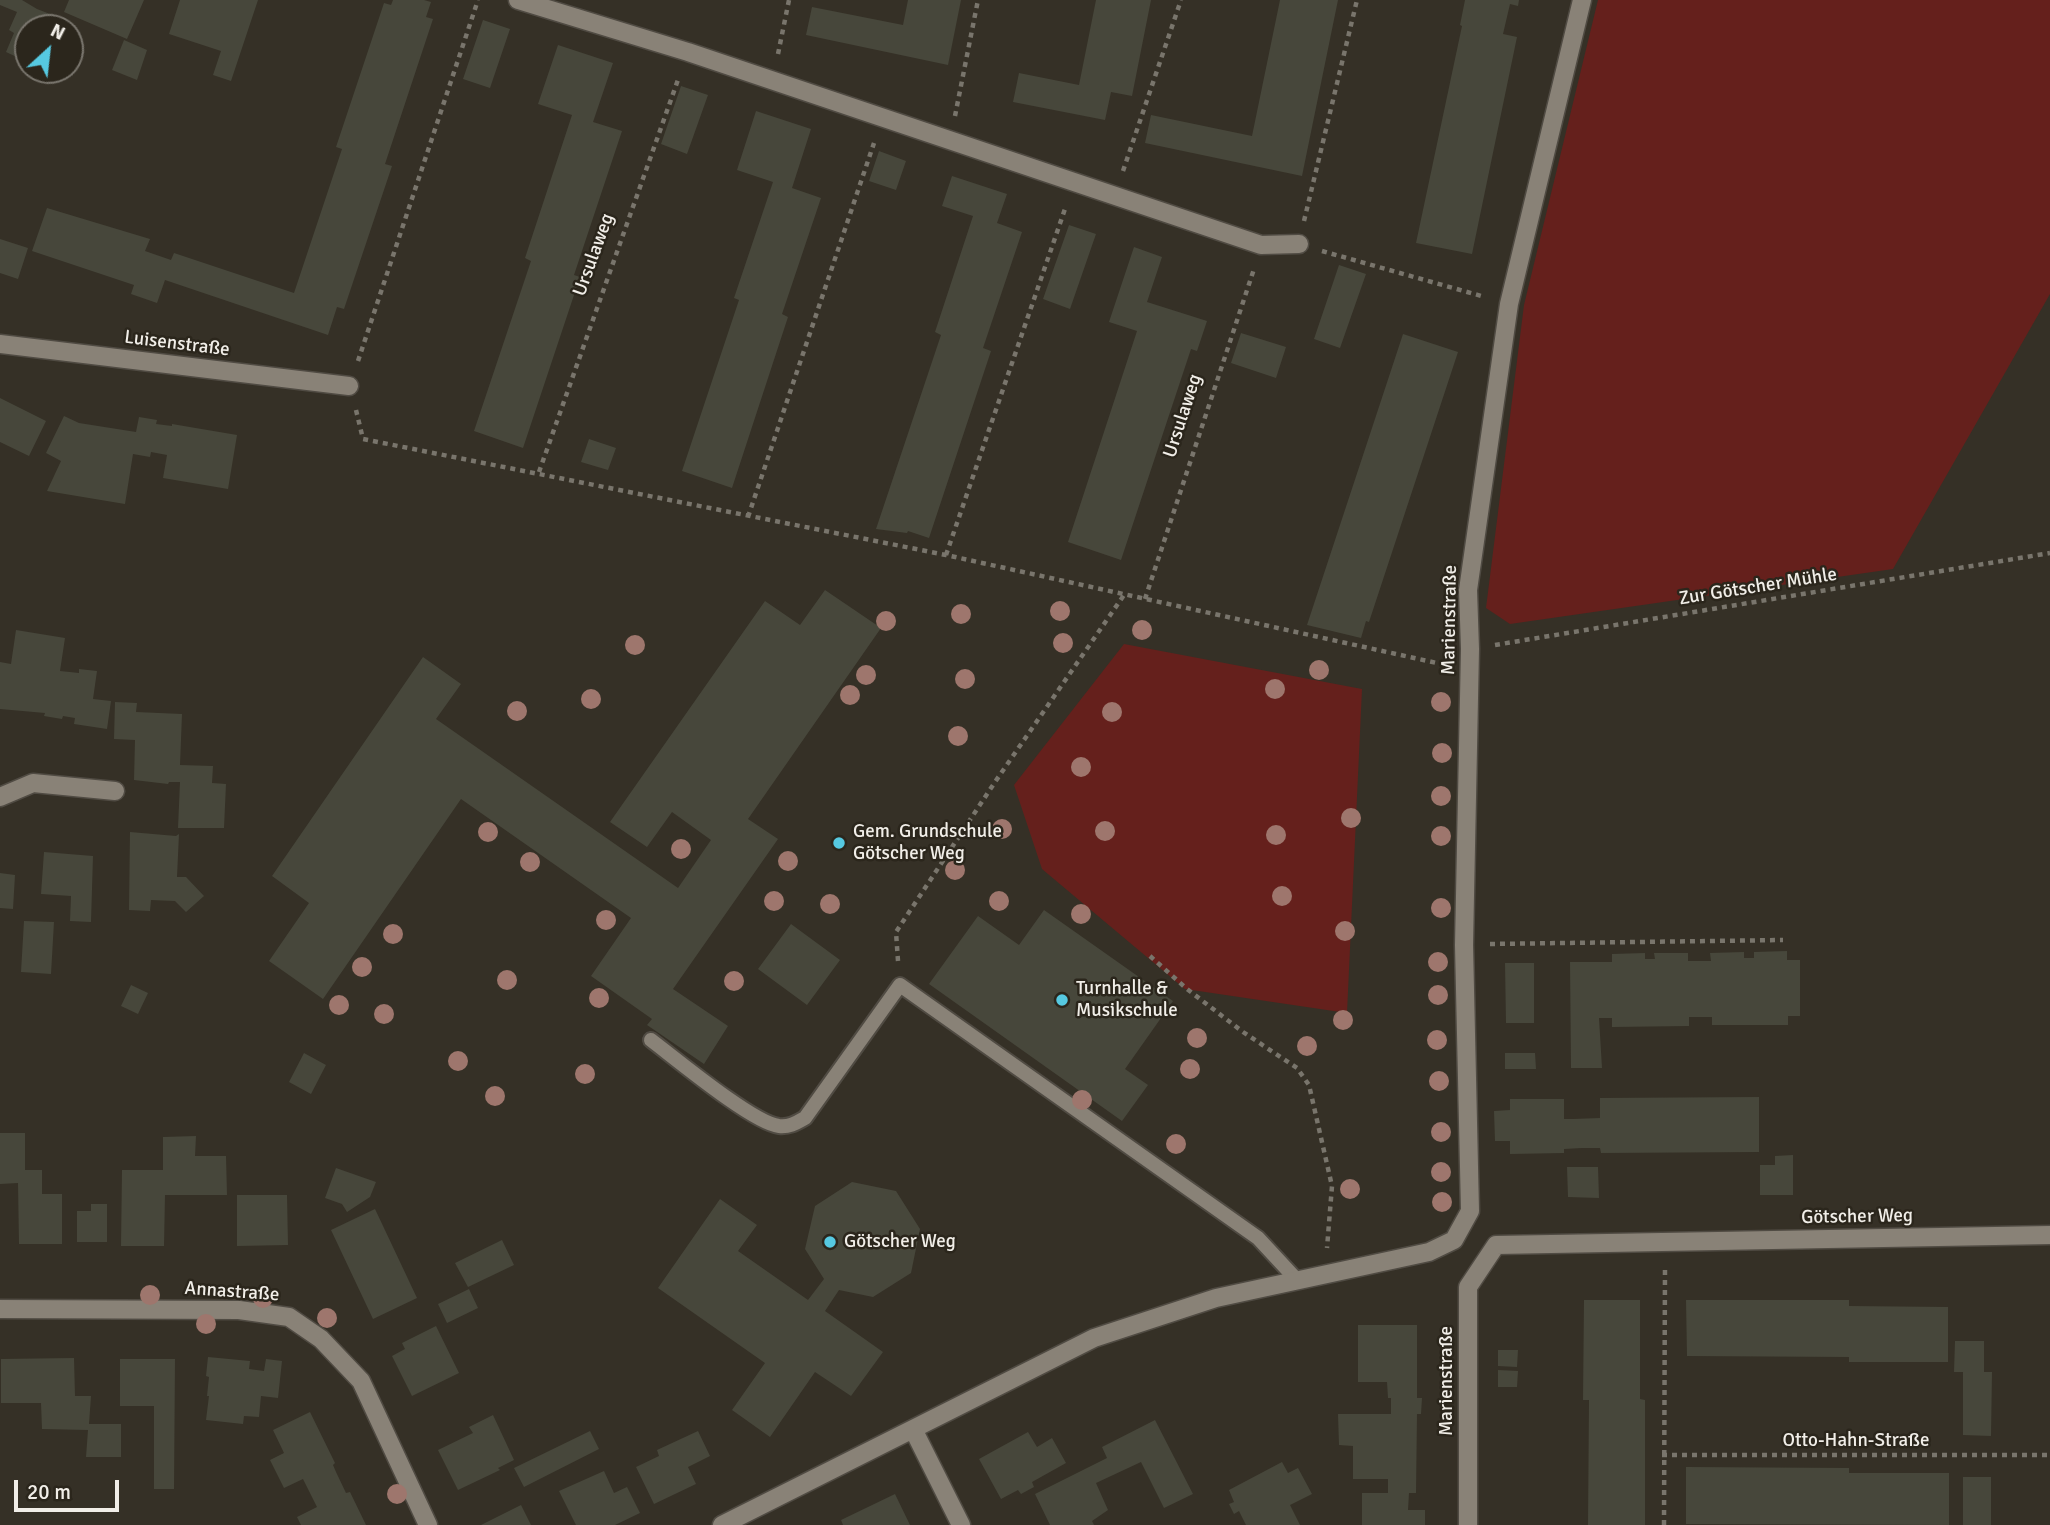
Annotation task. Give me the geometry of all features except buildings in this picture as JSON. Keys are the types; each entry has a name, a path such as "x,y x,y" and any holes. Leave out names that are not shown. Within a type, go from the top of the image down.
{"street":[{"path":"518,0 688,52 1262,245 1299,244"},
{"name":"Marienstraße","path":"1325,1273 1429,1252 1454,1240 1470,1211 1464,945 1470,670 1468,590 1509,304 1582,0"},
{"name":"Luisenstraße","path":"0,344 349,386"},
{"path":"0,797 33,783 115,792"},
{"name":"Götscher Weg","path":"1496,1245 2050,1235"},
{"name":"Marienstraße","path":"1468,1525 1468,1287 1496,1245"},
{"path":"722,1525 1094,1338 1216,1298 1325,1273"},
{"name":"Annastraße","path":"0,1309 239,1310 289,1317 321,1339 361,1381 428,1525"},
{"path":"913,1429 961,1525"}],"lane":[{"path":"651,1040 755,1118 776,1126 791,1125 805,1118 900,985 1258,1238 1296,1279"}],"path":[{"path":"478,0 349,386 363,439 947,555 1470,670"},
{"path":"772,80 789,0"},
{"path":"949,141 978,0"},
{"path":"1114,195 1181,0"},
{"path":"1357,0 1299,244 1509,304"},
{"name":"Ursulaweg","path":"539,472 688,52"},
{"path":"748,517 882,118"},
{"path":"947,555 1074,182"},
{"name":"Ursulaweg","path":"1145,599 1262,245"},
{"name":"Zur Götscher Mühle","path":"1470,649 2050,553"},
{"path":"900,985 896,932 1124,595"},
{"path":"1464,945 1783,940"},
{"path":"1150,956 1187,989 1243,1032 1297,1068 1309,1084 1332,1185 1325,1273"},
{"path":"1664,1525 1662,1455 1665,1242"},
{"name":"Otto-Hahn-Straße","path":"1662,1455 2050,1455"}],"shaded area":[{"path":"1598,0 2050,0 2050,294 1893,569 1510,624 1486,608 1524,305"},
{"path":"1124,644 1362,689 1347,1013 1185,989 1042,869 1014,785"}],"place":[{"name":"Gem. Grundschule Götscher Weg","path":"839,843"},
{"name":"Turnhalle & Musikschule","path":"1062,1000"},
{"name":"Götscher Weg","path":"830,1242"}]}
